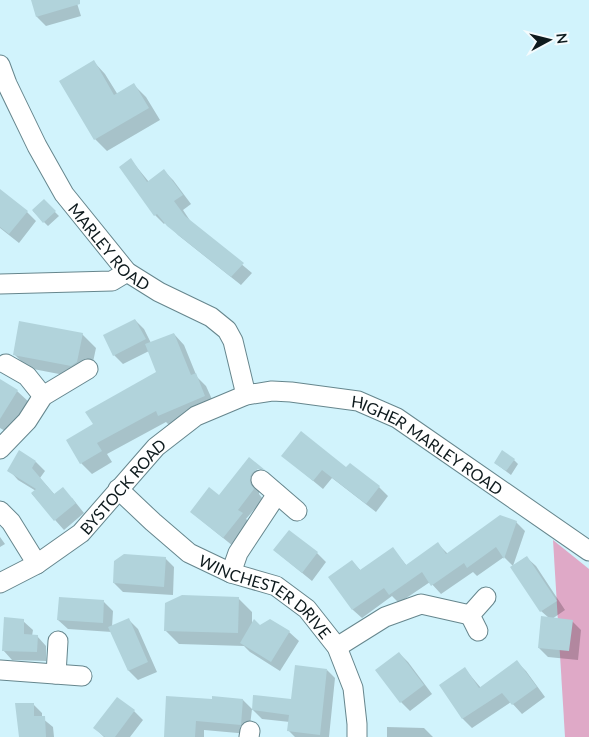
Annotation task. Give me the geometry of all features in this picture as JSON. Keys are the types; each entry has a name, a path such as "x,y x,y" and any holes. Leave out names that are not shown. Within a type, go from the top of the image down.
{"street":[{"name":"MARLEY ROAD","path":"0,65 7,84 37,146 64,194 127,272 159,292 211,317 227,330 232,341 246,395"},
{"path":"0,284 112,281 127,272"},
{"path":"6,364 27,376 43,396"},
{"path":"0,449 27,421 43,396 88,369"},
{"name":"HIGHER MARLEY ROAD","path":"246,395 291,392 358,402 397,418 589,551"},
{"name":"BYSTOCK ROAD","path":"0,583 37,564 81,533 156,447 196,416 246,395"},
{"path":"261,480 296,511"},
{"name":"WINCHESTER DRIVE","path":"118,489 189,553 231,573 276,586 307,608 337,647 353,688 357,737"},
{"path":"231,573 238,553 277,494"},
{"path":"0,511 11,522 37,564"},
{"path":"337,647 386,617 421,604 474,623 486,597"},
{"path":"56,674 58,641"},
{"path":"0,670 82,676"}],"shaded area":[{"path":"553,540 589,569 589,737 565,737"}],"building":[{"path":"31,0 80,0 80,4 36,17"},
{"path":"94,60 114,95 134,83 149,108 94,140 59,81"},
{"path":"131,158 147,182 164,169 183,195 174,201 185,216 244,263 231,277 167,226 157,214 154,216 119,167"},
{"path":"0,189 28,211 9,234 0,227"},
{"path":"44,199 56,211 43,223 32,210"},
{"path":"135,319 146,339 113,356 103,335"},
{"path":"19,321 83,333 77,362 71,366 13,355"},
{"path":"174,333 191,375 196,373 205,396 158,416 156,411 97,443 102,451 80,464 66,440 93,424 85,412 156,372 145,344"},
{"path":"0,379 18,390 0,419"},
{"path":"301,431 346,467 350,463 380,486 366,504 322,470 313,481 281,456"},
{"path":"19,450 36,461 32,468 54,494 63,487 76,503 54,521 31,493 36,489 7,471"},
{"path":"502,450 515,459 506,471 494,463"},
{"path":"249,457 265,470 258,469 252,473 250,483 254,489 238,510 243,513 223,538 190,512 209,487 219,495"},
{"path":"500,515 517,521 504,559 496,547 467,568 464,563 431,586 422,572 389,595 384,588 352,610 328,577 352,560 360,570 393,547 406,565 438,542 446,554"},
{"path":"289,530 318,552 302,573 273,550"},
{"path":"124,554 166,557 164,587 113,583 114,561"},
{"path":"527,556 557,601 540,612 510,567"},
{"path":"182,595 239,597 238,633 164,631 165,603"},
{"path":"59,597 104,600 103,623 57,620"},
{"path":"541,616 573,620 569,651 538,648"},
{"path":"4,617 24,619 24,634 38,635 37,652 2,651"},
{"path":"129,618 148,662 128,671 108,627"},
{"path":"254,619 260,625 270,619 290,631 271,662 240,643"},
{"path":"399,652 424,685 400,703 375,670"},
{"path":"517,660 537,687 512,705 502,693 462,719 439,685 465,667 479,688"},
{"path":"295,665 327,669 320,735 287,731 289,715 252,710 253,695 291,699"},
{"path":"166,696 212,699 212,696 243,699 241,725 196,721 195,737 164,737"},
{"path":"117,697 135,710 115,737 105,737 93,728"},
{"path":"15,703 34,703 34,716 45,716 46,737 19,737"}]}
